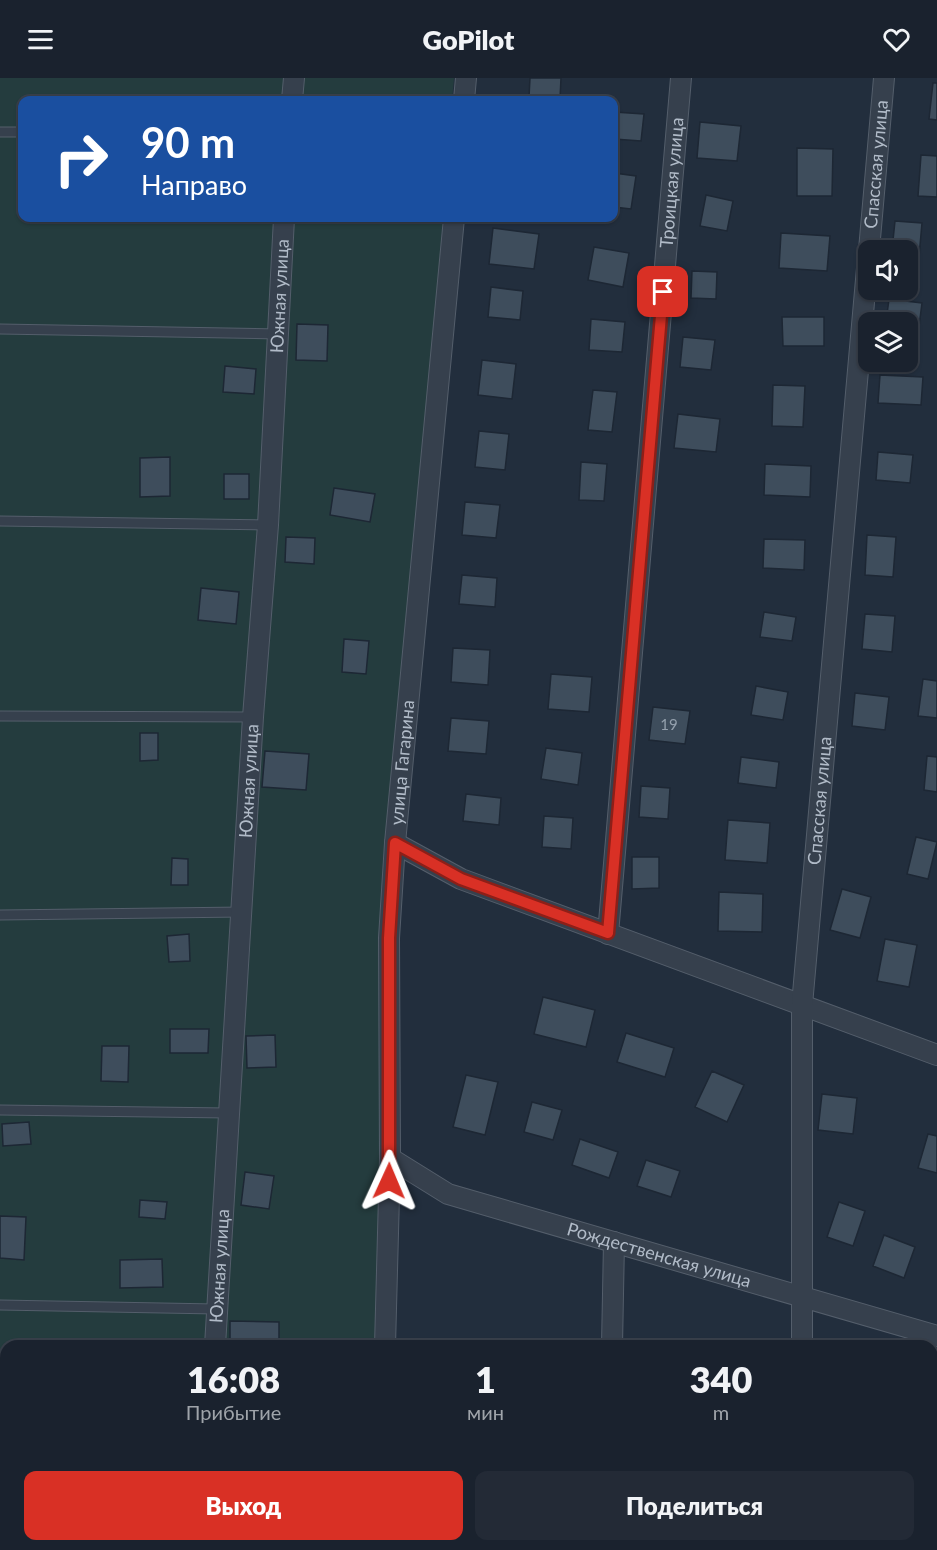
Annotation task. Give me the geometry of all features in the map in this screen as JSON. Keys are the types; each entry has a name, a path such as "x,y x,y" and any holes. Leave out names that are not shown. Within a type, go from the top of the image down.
{"street":[{"path":"292,96 294,78"},
{"path":"464,96 466,78"},
{"name":"Троицкая улица","path":"608,933 681,78"},
{"name":"Спасская улица","path":"870,240 884,78"},
{"name":"Южная улица","path":"215,1340 228,1113 268,525 284,222"},
{"name":"улица Гагарина","path":"385,1340 390,1158 389,938 395,843 454,222"},
{"name":"Спасская улица","path":"802,1340 802,1005 864,300"},
{"path":"395,843 461,879 936,1052"},
{"name":"Рождественская улица","path":"390,1158 448,1194 937,1336"},
{"path":"612,1340 614,1242"}],"lane":[{"path":"0,132 18,132"},
{"path":"0,329 279,334"},
{"path":"0,521 268,525"},
{"path":"0,716 254,717"},
{"path":"0,915 243,912"},
{"path":"0,1110 228,1113"},
{"path":"0,1305 216,1309"}],"green space":[{"path":"0,78 454,78 452,96 18,96 18,222 443,222 412,601 383,859 377,1340 0,1340"}],"building":[{"path":"530,78 561,78 560,96 529,96"},
{"path":"933,83 937,83 937,120 929,119"},
{"path":"618,112 644,114 641,141 618,139"},
{"path":"700,122 741,126 737,161 697,158"},
{"path":"797,148 833,149 832,196 797,196"},
{"path":"921,155 937,156 937,197 918,196"},
{"path":"618,174 636,176 631,209 618,207"},
{"path":"706,195 733,201 727,231 700,226"},
{"path":"895,221 922,223 918,268 918,240 893,240"},
{"path":"493,228 539,234 534,269 489,264"},
{"path":"781,233 830,236 827,271 779,268"},
{"path":"594,247 629,253 623,287 588,280"},
{"path":"692,271 717,272 716,299 691,298"},
{"path":"491,287 523,291 520,320 488,317"},
{"path":"889,300 922,303 918,334 918,312 887,312"},
{"path":"782,317 824,317 824,346 783,346"},
{"path":"591,319 625,322 622,352 589,350"},
{"path":"297,324 328,325 327,361 296,360"},
{"path":"683,337 715,340 711,370 680,367"},
{"path":"482,360 516,364 512,399 478,395"},
{"path":"225,366 256,369 254,394 223,392"},
{"path":"880,375 923,377 921,405 878,403"},
{"path":"773,385 805,386 803,427 772,426"},
{"path":"593,390 617,392 612,432 588,430"},
{"path":"678,414 720,419 716,452 674,448"},
{"path":"479,431 509,434 505,470 475,467"},
{"path":"878,452 913,455 910,483 876,480"},
{"path":"170,457 170,496 140,497 140,458"},
{"path":"581,462 607,464 604,501 579,500"},
{"path":"765,464 811,466 810,497 764,495"},
{"path":"224,474 249,474 249,499 224,499"},
{"path":"334,488 375,494 370,522 330,515"},
{"path":"465,502 500,505 496,538 462,535"},
{"path":"867,535 896,537 893,577 865,575"},
{"path":"286,537 315,538 314,564 285,562"},
{"path":"764,539 805,540 804,570 763,568"},
{"path":"462,575 497,578 495,607 459,604"},
{"path":"201,588 239,592 236,624 198,620"},
{"path":"764,612 796,617 792,641 760,637"},
{"path":"865,614 895,616 892,652 862,649"},
{"path":"344,639 369,641 366,674 342,672"},
{"path":"453,648 490,650 488,685 451,682"},
{"path":"551,674 592,677 589,712 548,709"},
{"path":"923,679 937,681 937,718 918,716"},
{"path":"756,686 788,692 783,720 751,715"},
{"path":"855,693 889,697 885,730 852,726"},
{"path":"653,707 690,711 685,744 649,740"},
{"path":"451,718 489,721 486,754 448,751"},
{"path":"140,733 158,733 158,760 140,761"},
{"path":"546,748 582,753 578,785 541,779"},
{"path":"265,751 309,754 306,790 262,787"},
{"path":"927,756 937,757 937,792 924,790"},
{"path":"741,757 779,762 776,788 738,783"},
{"path":"641,786 670,788 668,819 639,817"},
{"path":"466,794 501,798 499,825 463,821"},
{"path":"544,816 573,818 571,849 542,847"},
{"path":"728,820 770,823 767,863 725,860"},
{"path":"916,837 937,842 928,879 907,874"},
{"path":"632,857 659,857 659,888 632,889"},
{"path":"172,858 188,859 188,885 171,885"},
{"path":"842,889 871,897 860,938 830,930"},
{"path":"719,892 763,894 762,932 718,931"},
{"path":"189,934 190,961 169,962 167,936"},
{"path":"885,939 917,945 909,987 877,981"},
{"path":"543,997 595,1010 586,1047 534,1034"},
{"path":"170,1029 209,1029 208,1053 170,1053"},
{"path":"626,1033 674,1048 665,1077 617,1062"},
{"path":"275,1035 276,1067 247,1068 246,1036"},
{"path":"102,1046 129,1046 128,1082 101,1081"},
{"path":"712,1071 744,1085 727,1122 695,1107"},
{"path":"466,1075 498,1082 485,1135 453,1127"},
{"path":"822,1094 857,1098 853,1134 818,1130"},
{"path":"532,1102 562,1110 553,1140 524,1132"},
{"path":"29,1122 31,1144 3,1146 2,1124"},
{"path":"928,1134 937,1136 937,1173 918,1168"},
{"path":"580,1139 618,1152 609,1178 572,1165"},
{"path":"646,1160 680,1171 671,1197 637,1186"},
{"path":"245,1172 274,1176 269,1209 241,1205"},
{"path":"140,1200 167,1202 165,1219 139,1217"},
{"path":"839,1202 865,1211 853,1246 827,1237"},
{"path":"0,1216 26,1217 24,1260 0,1258"},
{"path":"884,1235 915,1247 904,1278 873,1266"},
{"path":"162,1259 163,1287 120,1288 120,1260"},
{"path":"230,1321 279,1322 279,1340 230,1340"}],"route":[{"path":"389,1181 389,938 395,843 461,879 608,933 663,292"}]}
